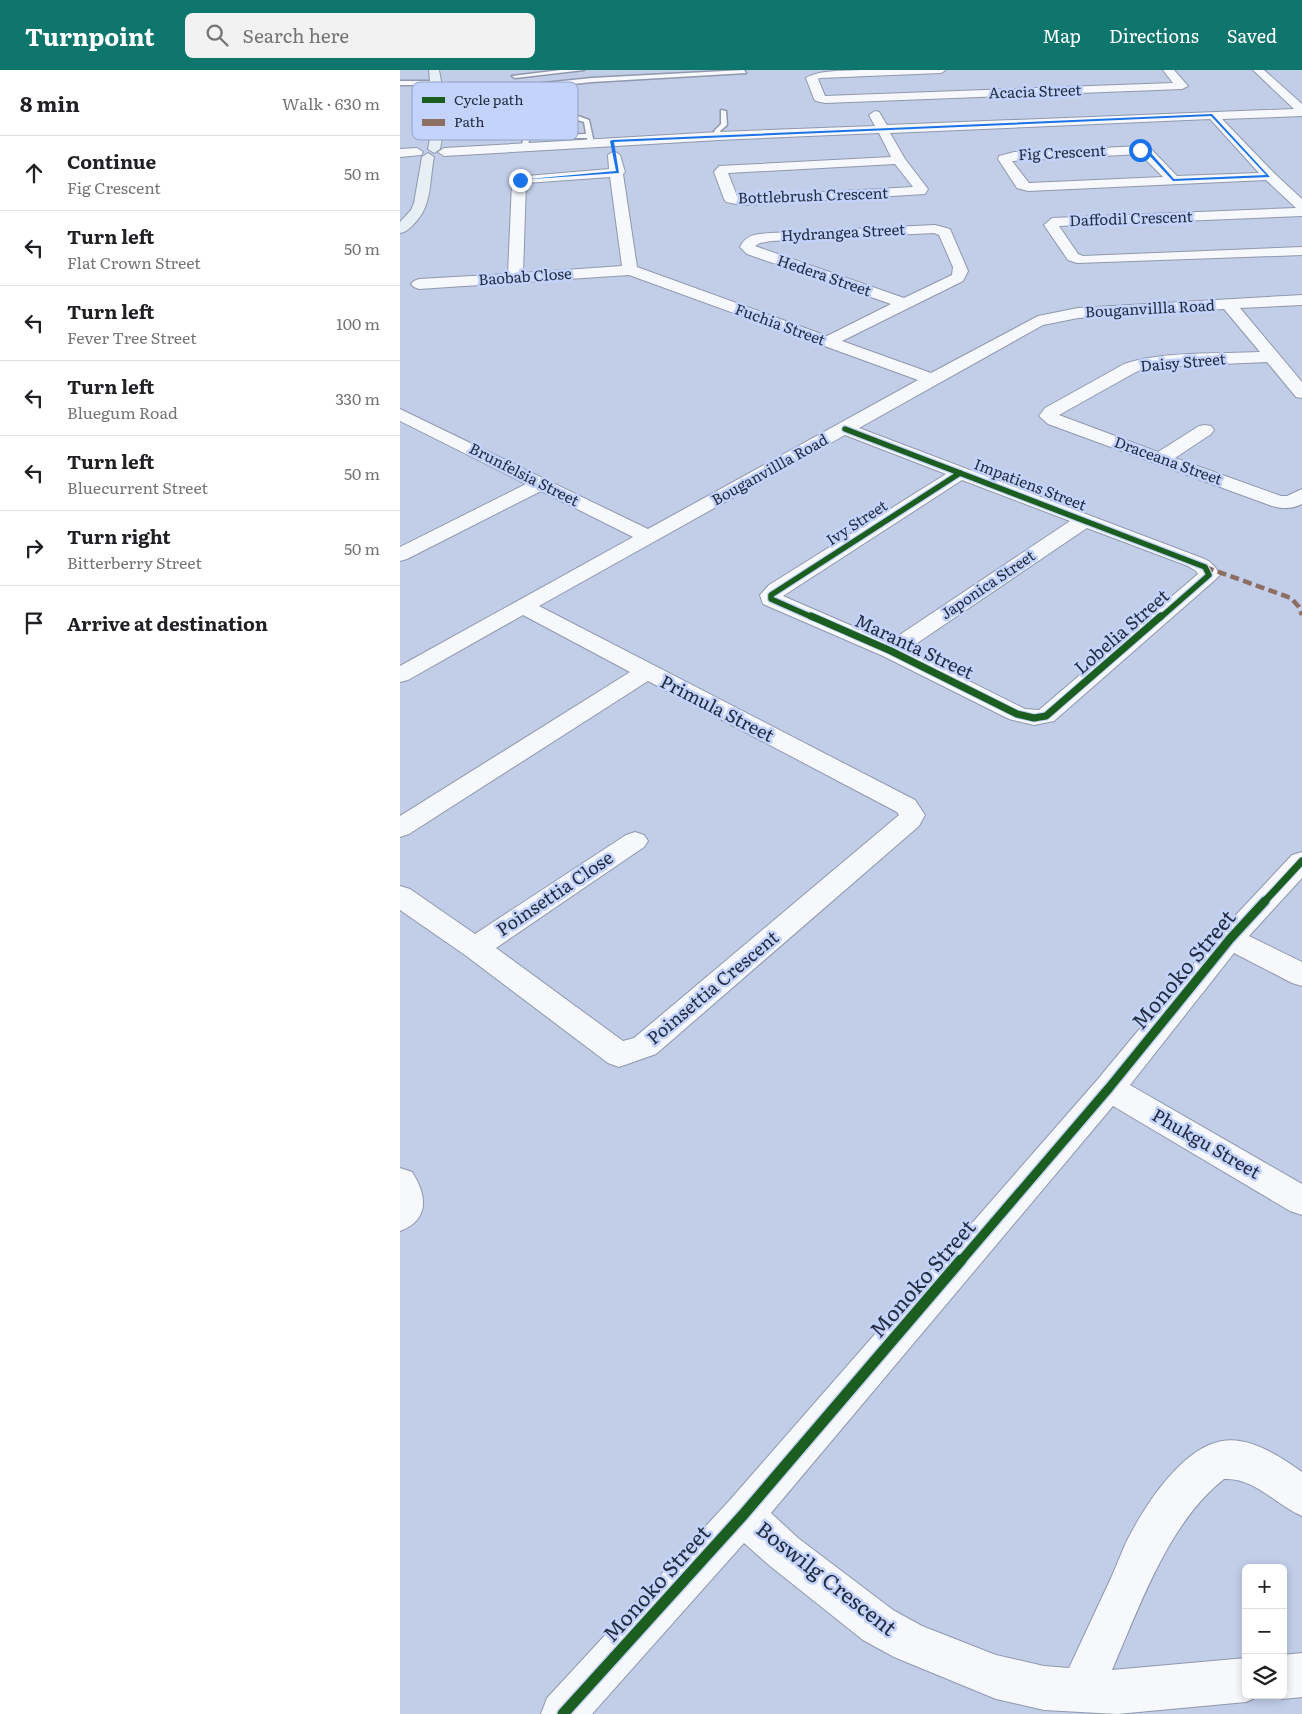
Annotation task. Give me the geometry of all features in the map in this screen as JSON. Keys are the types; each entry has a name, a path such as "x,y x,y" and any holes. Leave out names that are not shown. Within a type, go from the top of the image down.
{"street":[{"name":"Acacia Street","path":"940,70 818,75 812,77 822,100 1182,86 1168,70"},
{"path":"1258,70 1302,111"},
{"path":"1274,84 1293,84"},
{"path":"868,99 881,129 899,160"},
{"path":"400,153 428,150 525,147 590,139 612,141 1302,111"},
{"path":"1212,115 1269,176 1302,206"},
{"path":"400,230 409,222 420,206 424,194 428,150 432,140"},
{"path":"612,141 618,172 630,270"},
{"name":"Fig Crescent","path":"1142,150 1148,153 1173,180 1026,186 1022,185 1004,160 1005,158 1142,150"},
{"name":"Bottlebrush Crescent","path":"899,160 921,189 905,192 735,201 731,199 721,172 724,169 731,168 899,160"},
{"path":"515,277 519,181 525,178 618,172"},
{"path":"1173,180 1269,176"},
{"name":"Daffodil Crescent","path":"1302,212 1057,222 1051,225 1073,257 1082,260 1302,251"},
{"name":"Hydrangea Street","path":"747,245 756,239 771,237 942,230 945,232 960,267 960,274 953,280 905,304"},
{"name":"Hedera Street","path":"747,245 752,251 905,304"},
{"name":"Baobab Close","path":"419,284 630,270"},
{"name":"Fuchia Street","path":"630,270 931,379"},
{"name":"Bouganvillla Road","path":"400,675 845,429 1028,325 1047,318 1078,313 1302,300"},
{"path":"827,342 905,304"},
{"path":"1228,304 1302,393"},
{"name":"Daisy Street","path":"1048,416 1051,412 1136,366 1177,361 1271,357"},
{"name":"Brunfelsia Street","path":"400,414 648,537"},
{"name":"Draceana Street","path":"1048,416 1054,420 1280,502 1296,498"},
{"name":"Impatiens Street","path":"845,429 1205,567"},
{"path":"1161,458 1205,430"},
{"name":"Ivy Street","path":"771,597 777,590 960,473"},
{"path":"400,555 540,484"},
{"name":"Japonica Street","path":"891,651 1085,520"},
{"name":"Lobelia Street","path":"1046,716 1206,579 1209,572 1205,567"},
{"name":"Maranta Street","path":"771,597 774,602 891,651 1017,714 1034,718 1046,716"},
{"name":"Primula Street","path":"522,606 906,806 911,811"},
{"path":"400,828 646,672"},
{"name":"Poinsettia Crescent","path":"400,896 475,948 619,1055 645,1046 910,820 911,811"},
{"name":"Poinsettia Close","path":"475,948 635,841"},
{"name":"Monoko Street","path":"563,1714 743,1515 1109,1088 1230,939 1302,861"},
{"path":"1230,939 1302,975"},
{"name":"Phukgu Street","path":"1109,1088 1302,1201"},
{"path":"400,1182 406,1190 407,1201 404,1212 400,1216"},
{"path":"1081,1690 1148,1542 1191,1482 1208,1467 1220,1460 1234,1460 1247,1463 1265,1471 1302,1496"},
{"name":"Boswilg Crescent","path":"743,1515 784,1552 878,1625 909,1642 996,1677 1044,1688 1118,1692 1242,1680"},
{"path":"1287,1677 1302,1676"}],"lane":[{"path":"514,76 581,70"},
{"path":"563,82 643,73 744,72"},
{"path":"416,75 416,82"},
{"path":"719,136 717,132 724,125 723,111"},
{"path":"578,119 587,121 590,139 578,138"},
{"path":"525,147 526,140"}],"marked path":[{"path":"1205,567 1291,598 1299,607 1302,615"}],"cycle path":[{"path":"845,429 1195,562 1205,567 1209,575 1046,716 1034,718 1017,714 891,651 771,599 771,595 777,590 960,473"},
{"path":"563,1714 743,1515 1109,1088 1230,939 1302,861"}],"route":[{"path":"520,180 525,178 618,172 612,141 1212,115 1269,176 1173,180 1146,150 1140,150"}]}
